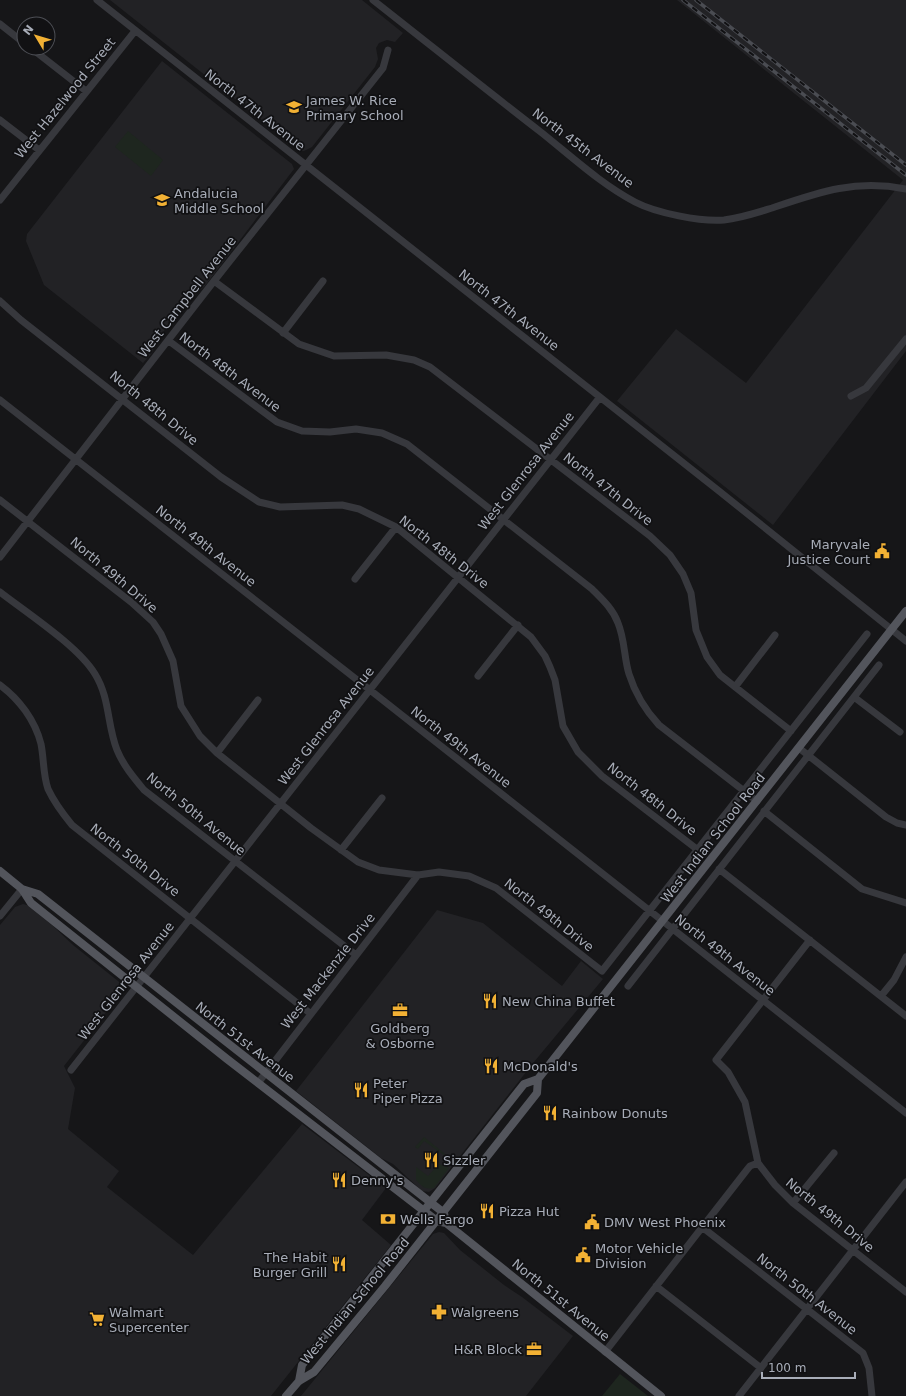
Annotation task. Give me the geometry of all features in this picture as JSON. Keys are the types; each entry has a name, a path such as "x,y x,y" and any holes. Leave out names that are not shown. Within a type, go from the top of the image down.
{"main road":[{"name":"West Indian School Road","path":"299,1381 302,1365 524,1084 538,1079 663,922 906,611"},
{"name":"North 51st Avenue","path":"0,871 22,889 31,903 424,1212 436,1221 446,1223 660,1396"},
{"name":"North 51st Avenue","path":"22,889 38,894 143,978 444,1212"},
{"name":"West Indian School Road","path":"286,1396 299,1381 314,1372 444,1212 537,1093 538,1079"},
{"path":"444,1212 446,1223"}],"street":[{"name":"North 47th Avenue","path":"96,0 600,397 906,641"},
{"name":"North 45th Avenue","path":"374,0 582,166 636,203 702,220 724,220 744,216 839,187 876,185 906,189"},
{"path":"0,24 16,37"},
{"name":"West Hazelwood Street","path":"0,200 135,31"},
{"name":"West Campbell Avenue","path":"0,557 169,341 214,281 383,68 388,50"},
{"path":"41,56 86,91"},
{"path":"0,120 39,150"},
{"name":"North 47th Drive","path":"214,281 299,344 334,356 386,355 414,360 430,367 650,536 670,555 683,574 692,593 696,630 707,657 720,675 791,731"},
{"path":"283,333 323,281"},
{"name":"North 48th Drive","path":"0,301 21,320 124,399 220,477 259,502 280,507 342,505 359,510 396,527 531,636 545,656 554,680 563,726 578,752 602,776 698,850"},
{"path":"851,396 866,388 906,339"},
{"name":"North 48th Avenue","path":"169,341 277,422 302,431 330,432 356,429 382,433 407,444 504,518 592,588 607,604 618,622 625,648 629,675 646,710 659,725 757,801"},
{"name":"West Glenrosa Avenue","path":"71,1070 600,397"},
{"name":"North 49th Avenue","path":"0,400 906,1113"},
{"name":"North 49th Drive","path":"0,500 28,520 131,602 153,622 161,634 173,661 181,706 200,736 217,753 341,850 358,862 379,870 418,875 439,872 469,876 496,888 602,970"},
{"path":"355,578 396,527"},
{"name":"North 50th Avenue","path":"0,592 80,655 95,674 106,699 116,750 128,772 144,790 356,955"},
{"path":"478,676 518,625"},
{"name":"West Indian School Road","path":"602,970 867,634"},
{"path":"735,687 775,635"},
{"name":"West Indian School Road","path":"628,986 879,665"},
{"name":"North 50th Drive","path":"1,688 18,700 30,718 41,744 48,789 72,825 311,1014"},
{"path":"854,696 900,732"},
{"path":"217,753 258,700"},
{"path":"798,748 886,817 897,823 906,825"},
{"path":"341,850 382,798"},
{"path":"764,812 862,889 906,902"},
{"path":"719,869 906,1016"},
{"name":"West Mackenzie Drive","path":"258,1083 418,875"},
{"path":"0,916 22,889"},
{"path":"763,1001 810,940"},
{"path":"881,996 894,980 906,957"},
{"name":"North 49th Drive","path":"763,1001 716,1060 728,1072 745,1102 758,1163 775,1185 793,1203 906,1292"},
{"path":"793,1203 834,1153"},
{"path":"605,1352 750,1166 758,1163"},
{"path":"739,1396 906,1182"},
{"name":"North 50th Avenue","path":"702,1227 863,1353 869,1368 872,1396"},
{"path":"656,1286 761,1368"}],"shaded area":[{"name":"James W. Rice Primary School","path":"110,0 362,0 403,33 395,42 387,40 379,43 376,48 378,59 375,67 312,147 301,151"},
{"path":"677,0 906,0 906,351 773,525 617,401 676,329 746,383 903,180"},
{"name":"Andalucia Middle School","path":"162,61 292,164 294,169 205,286 187,302 156,341 152,353 143,363 44,285 26,241 27,234"},
{"path":"128,131 163,160 151,176 115,147"},
{"path":"23,904 27,905 52,925 73,945 123,985 122,992 64,1066 75,1088 68,1129 119,1171 107,1187 193,1255 302,1124 386,1188 362,1220 391,1245 271,1396 0,1396 0,925 15,907"},
{"path":"437,910 483,923 562,986 581,961 603,979 534,1062 435,1188 429,1192 422,1191 393,1164 381,1158 296,1091"},
{"path":"424,1137 445,1154 444,1155 424,1141 418,1149 415,1147"},
{"path":"439,1164 449,1168 434,1188 425,1188 416,1180 416,1167 428,1176"},
{"path":"439,1232 444,1233 460,1250 504,1285 573,1336 526,1396 301,1396 433,1234"},
{"path":"620,1374 648,1396 602,1396"}],"railway":[{"path":"683,0 906,175"},
{"path":"696,0 906,165"}],"place":[{"name":"James W. Rice Primary School","path":"294,107"},
{"name":"Andalucia Middle School","path":"162,200"},
{"name":"Maryvale Justice Court","path":"882,551"},
{"name":"New China Buffet","path":"490,1001"},
{"name":"Goldberg & Osborne","path":"400,1010"},
{"name":"McDonald's","path":"491,1066"},
{"name":"Peter Piper Pizza","path":"361,1090"},
{"name":"Rainbow Donuts","path":"550,1113"},
{"name":"Sizzler","path":"431,1160"},
{"name":"Denny's","path":"339,1180"},
{"name":"Pizza Hut","path":"487,1211"},
{"name":"Wells Fargo","path":"388,1219"},
{"name":"DMV West Phoenix","path":"592,1222"},
{"name":"Motor Vehicle Division","path":"583,1255"},
{"name":"The Habit Burger Grill","path":"339,1264"},
{"name":"Walgreens","path":"439,1312"},
{"name":"Walmart Supercenter","path":"97,1319"},
{"name":"H&R Block","path":"534,1349"}]}
